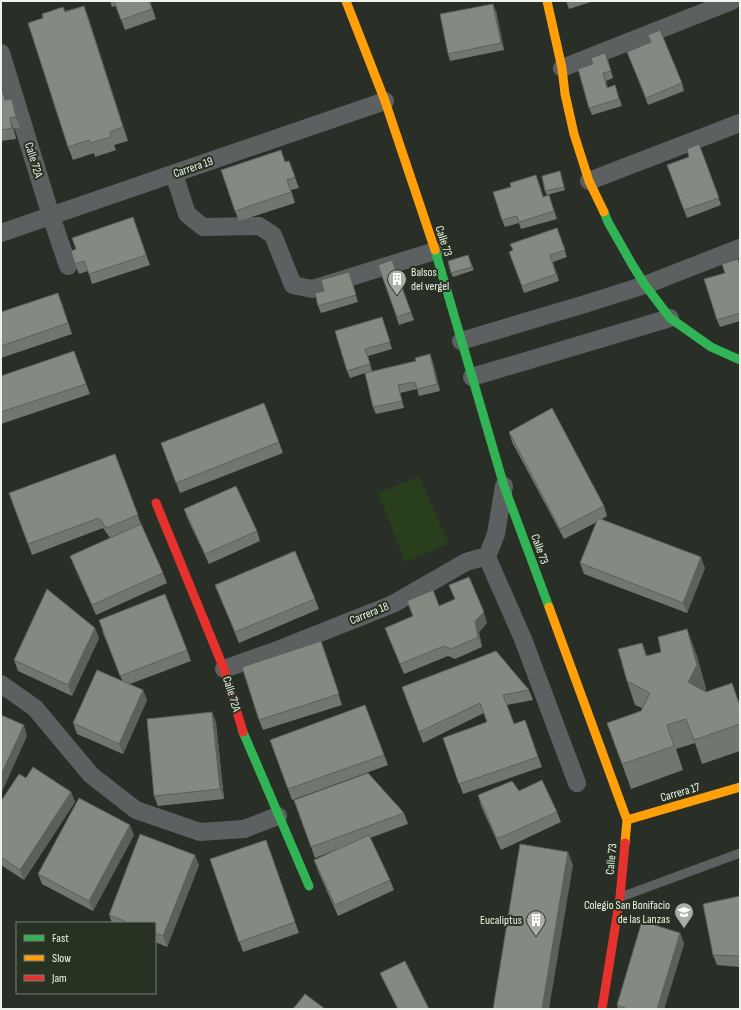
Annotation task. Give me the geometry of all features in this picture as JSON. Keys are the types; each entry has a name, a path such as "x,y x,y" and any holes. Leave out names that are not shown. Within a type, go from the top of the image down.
{"street":[{"name":"Calle 73","path":"346,1 385,101 435,251 504,486 627,820 620,897 602,1009"},
{"path":"547,1 562,68 565,94 574,134 589,181 608,222 645,285 670,318 711,347 740,360"},
{"path":"562,68 732,1"},
{"name":"Calle 72A","path":"1,53 51,216 68,266"},
{"name":"Carrera 19","path":"1,233 385,101"},
{"path":"589,181 740,123"},
{"path":"174,174 187,214 203,227 259,226 273,234 293,285 312,289 435,251"},
{"path":"461,340 645,285 740,248"},
{"path":"472,377 670,318"},
{"path":"504,486 496,534 487,557 523,639 577,784"},
{"name":"Calle 72A","path":"156,503 224,669 244,735 309,886"},
{"name":"Carrera 18","path":"224,669 272,652 393,604 466,562 487,557"},
{"path":"1,684 35,708 91,775 136,810 200,832 244,829 278,816"},
{"name":"Carrera 17","path":"627,820 740,788"}],"lane":[{"path":"620,897 740,853"}],"green space":[{"path":"419,476 449,544 405,562 378,493"}],"building":[{"path":"114,1 149,1 152,9 121,20"},
{"path":"493,4 501,43 448,54 440,14"},
{"path":"84,6 123,127 110,132 111,137 90,143 89,140 68,147 28,23 43,18 42,14 63,7 65,12"},
{"path":"660,30 682,83 646,98 627,52 651,42 648,35"},
{"path":"605,53 611,71 603,73 607,88 615,85 619,99 589,108 578,69 593,64 591,58"},
{"path":"1,86 5,100 12,99 16,117 10,118 12,128 1,130"},
{"path":"699,144 719,198 684,210 667,165 689,157 687,149"},
{"path":"281,150 285,162 289,161 295,177 287,180 291,192 235,211 221,170"},
{"path":"560,171 564,187 545,191 542,176"},
{"path":"536,175 543,197 549,195 554,211 519,222 517,216 502,220 493,192 511,187 510,183"},
{"path":"133,217 146,255 89,274 84,261 75,264 71,251 76,249 72,238"},
{"path":"557,228 565,250 550,255 556,274 522,286 509,252 513,250 510,244"},
{"path":"468,255 472,267 451,273 448,261"},
{"path":"738,259 740,265 740,313 717,320 704,279 725,273 722,264"},
{"name":"Balsos del vergel","path":"392,260 411,312 397,317 378,265"},
{"path":"349,272 356,295 318,306 315,293 324,291 321,280"},
{"path":"58,293 68,323 1,346 1,312"},
{"path":"382,317 390,342 365,349 370,364 347,371 335,331"},
{"path":"74,351 86,384 1,412 1,376"},
{"path":"430,354 437,384 417,389 415,382 398,385 402,401 373,407 365,373 416,361 415,358"},
{"path":"264,403 279,442 176,483 161,443"},
{"path":"552,408 604,506 560,529 509,432"},
{"path":"115,454 138,515 106,528 99,518 28,544 9,493"},
{"path":"236,486 257,531 205,554 184,509"},
{"path":"598,518 701,557 683,603 580,563"},
{"path":"141,524 163,573 92,605 70,556"},
{"path":"295,551 315,599 235,632 215,585"},
{"path":"469,577 484,612 475,621 478,637 451,649 444,646 400,664 385,628 413,616 407,601 433,590 439,606 455,599 449,585"},
{"path":"47,589 95,628 68,685 14,660"},
{"path":"165,594 187,650 120,676 99,620"},
{"path":"687,629 697,665 688,682 706,692 732,683 740,706 740,724 694,740 686,719 667,725 674,746 622,764 607,723 641,711 650,693 627,681 618,649 642,643 646,656 661,652 658,637"},
{"path":"321,641 339,694 259,720 242,667"},
{"path":"496,651 529,690 503,695 514,724 525,720 538,757 459,784 443,738 487,722 480,703 419,732 402,687"},
{"path":"97,670 143,690 119,744 73,723"},
{"path":"365,705 384,755 288,789 270,740"},
{"path":"212,712 220,789 154,796 147,719"},
{"path":"1,715 24,725 1,775"},
{"path":"33,767 71,792 20,870 1,857 1,801 19,774 26,778"},
{"path":"368,773 404,813 311,847 294,800"},
{"path":"542,780 557,812 497,839 478,795 512,781 519,791"},
{"path":"79,798 130,825 89,901 38,874"},
{"path":"140,834 195,855 163,936 156,933 156,922 126,922 109,915"},
{"path":"369,835 390,880 335,905 314,860"},
{"path":"266,840 295,922 239,942 210,859"},
{"name":"Eucaliptus","path":"520,844 568,852 542,1009 493,1009"},
{"path":"740,896 740,956 713,955 703,904"},
{"path":"642,921 680,933 657,1009 628,1009 617,1005"},
{"path":"405,961 429,1009 398,1009 380,973"},
{"path":"305,994 325,1009 293,1009"}],"traffic: fast":[{"path":"604,212 608,222 633,266 645,285 670,318 711,347 740,360"},
{"path":"435,250 504,486 549,607"},
{"path":"243,732 309,886"}],"traffic: slow":[{"path":"346,1 385,101 435,250"},
{"path":"547,1 562,68 565,94 574,134 589,181 604,212"},
{"path":"549,607 627,820 625,843"},
{"path":"627,820 740,787"}],"traffic: jam":[{"path":"156,503 224,669 243,732"},
{"path":"602,1009 620,897 625,843"}],"place":[{"name":"Balsos del vergel","path":"397,296"},
{"name":"Colegio San Bonifacio de las Lanzas","path":"684,929"},
{"name":"Eucaliptus","path":"536,937"}]}
